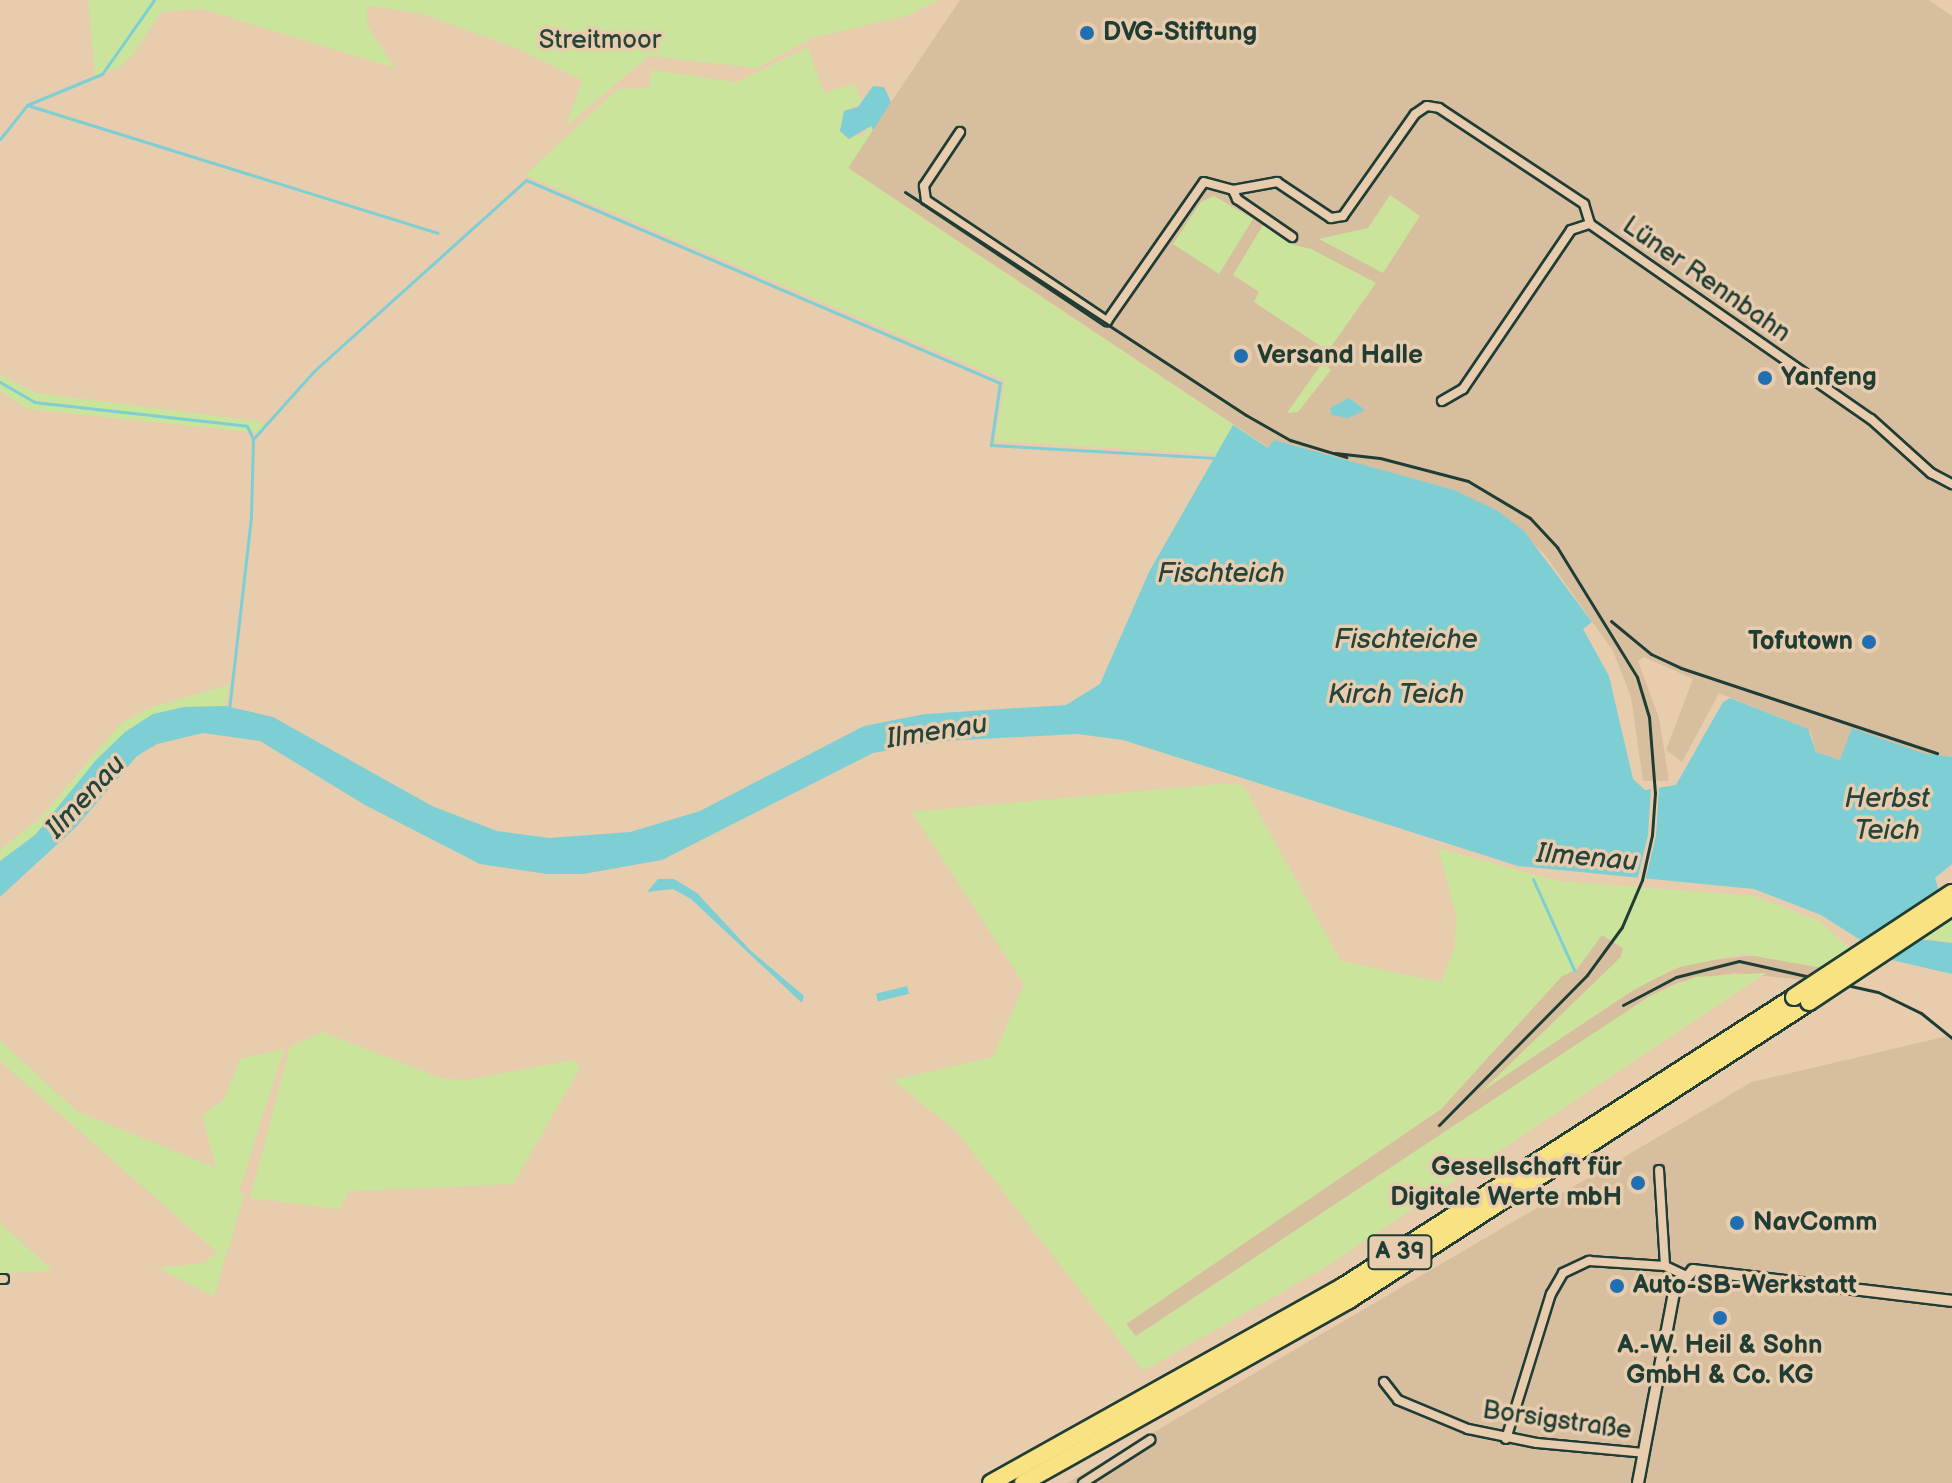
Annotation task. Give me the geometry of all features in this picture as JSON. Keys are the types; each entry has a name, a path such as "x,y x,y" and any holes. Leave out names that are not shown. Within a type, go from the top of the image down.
{"highway":[{"name":"A 39","path":"1023,1483 1349,1300 1801,1000 1952,893"},
{"name":"A 39","path":"991,1483 1342,1287 1952,907"}],"street":[{"name":"Lüner Rennbahn","path":"1233,190 1277,182 1331,218 1343,216 1415,114 1433,106 1584,204 1590,224 1871,419 1931,473 1952,484"},
{"path":"960,132 924,186 926,200 1107,321 1204,182 1233,190 1237,199 1292,237"},
{"name":"Lüner Rennbahn","path":"1442,401 1463,389 1571,230 1590,224"},
{"path":"1659,1170 1665,1266"},
{"path":"1506,1439 1551,1294 1563,1273 1589,1261 1665,1266 1684,1275 1704,1269 1952,1301"},
{"path":"1638,1483 1674,1292 1684,1275"},
{"name":"Borsigstraße","path":"1384,1382 1398,1400 1506,1439 1644,1453"},
{"path":"1083,1483 1150,1440"}],"shaded area":[{"path":"960,0 1929,0 1952,16 1952,757 1922,753 1841,760 1816,752 1811,733 1803,727 1719,693 1682,762 1666,750 1693,679 1644,657 1638,661 1659,718 1669,781 1643,781 1631,697 1613,651 1546,556 1511,521 1453,490 1274,440 1269,448 847,167"},
{"path":"1602,935 1623,948 1621,957 1487,1087 1643,984 1691,962 1760,955 1823,968 1804,980 1735,973 1679,982 1650,996 1136,1337 1126,1324 1441,1109 1562,976 1577,969"},
{"path":"1952,1035 1952,1483 1067,1483 1752,1082"}],"green space":[{"name":"Streitmoor","path":"88,0 939,0 906,16 812,38 757,68 649,56 566,126 582,80 516,48 420,13 367,6 367,25 395,68 202,9 161,12 133,55 120,67 95,77"},
{"path":"808,47 824,93 854,84 862,103 844,111 840,131 844,136 863,136 871,126 873,130 848,168 1268,448 1630,774 1640,788 1660,792 1815,753 1952,863 1101,684 1219,454 995,441 1005,380 525,175 618,89 649,88 651,70 737,82"},
{"path":"1390,195 1420,216 1383,273 1319,239 1368,228"},
{"path":"1214,196 1253,219 1219,274 1173,244 1201,202"},
{"path":"1263,225 1291,244 1311,249 1376,283 1328,351 1254,302 1259,292 1233,275"},
{"path":"1323,362 1331,370 1298,412 1287,413"},
{"path":"0,375 37,393 256,421 269,427 259,433 27,409 0,391"},
{"path":"229,685 225,706 184,707 153,714 35,835 0,861 0,850 41,817 120,724 149,708"},
{"path":"1220,784 1243,785 1341,961 1441,982 1455,946 1456,915 1438,848 1558,881 1754,896 1819,921 1851,949 1823,968 1743,954 1675,968 1628,993 1481,1092 1621,957 1623,948 1602,935 1577,969 1562,976 1441,1109 1126,1324 1136,1336 1650,996 1695,977 1766,973 1321,1270 1143,1371 956,1131 893,1080 993,1057 1024,984 912,812"},
{"path":"1952,917 1952,942 1919,938"},
{"path":"322,1032 441,1078 466,1080 574,1060 580,1068 513,1184 349,1191 339,1209 250,1198 290,1047"},
{"path":"0,1040 76,1111 216,1168 202,1115 224,1100 240,1059 284,1049 239,1191 244,1195 214,1296 158,1268 204,1263 217,1252 0,1061"},
{"path":"0,1223 53,1271 0,1273"}],"water":[{"path":"873,86 884,87 891,102 873,130 871,126 849,139 840,131 844,111 858,107"},
{"path":"1349,398 1365,410 1348,418 1332,415 1330,408"},
{"name":"Fischteiche","path":"1233,425 1268,448 1274,440 1454,490 1498,511 1524,531 1592,622 1583,629 1609,676 1633,779 1645,790 1676,785 1723,702 1730,698 1808,729 1816,752 1840,760 1852,728 1922,753 1952,757 1952,864 1935,878 1939,891 1889,924 1918,939 1952,943 1952,974 1892,960 1821,915 1754,889 1518,866 1123,740 1077,734 944,741 873,753 662,860 583,874 547,874 480,864 365,805 260,741 203,733 157,744 137,756 76,827 0,897 0,861 35,835 96,760 125,732 153,714 184,707 225,706 273,717 432,806 497,831 549,838 630,832 700,811 864,726 925,714 1066,705 1100,684 1149,572"},
{"path":"658,879 674,879 697,893 750,950 804,996 802,1003 691,899 673,889 647,892"},
{"path":"907,986 909,994 878,1002 876,994"}],"pier":[{"path":"1651,787 1659,787 1656,836 1644,885 1636,885 1648,835"}],"waterway":[{"path":"0,139 27,105 102,74 154,0"},
{"path":"27,105 438,233"},
{"path":"253,439 314,371 526,180 1000,383 991,445 1219,458"},
{"path":"0,382 34,402 247,426 253,439 251,517 229,709"},
{"name":"Ilmenau","path":"1533,879 1574,970"}],"railway":[{"path":"905,192 1246,415 1290,440 1346,457"},
{"path":"1335,453 1380,458 1468,481 1530,518 1557,547 1637,677 1649,717 1655,793 1652,835 1642,880 1622,927 1587,975 1439,1125"},
{"path":"1611,621 1651,654 1681,668 1937,753"},
{"path":"1623,1005 1676,977 1739,961 1878,992 1921,1013 1952,1038"}],"place":[{"name":"DVG-Stiftung","path":"1087,33"},
{"name":"Versand Halle","path":"1241,356"},
{"name":"Yanfeng","path":"1765,378"},
{"name":"Tofutown","path":"1869,642"},
{"name":"Gesellschaft für Digitale Werte mbH","path":"1638,1183"},
{"name":"NavComm","path":"1737,1223"},
{"name":"Auto-SB-Werkstatt","path":"1617,1286"},
{"name":"A.-W. Heil & Sohn GmbH & Co. KG","path":"1720,1318"}],"water label":[{"name":"Fischteich","path":"1221,574"},
{"name":"Kirch Teich","path":"1396,695"},
{"name":"Herbst Teich","path":"1887,815"}]}
